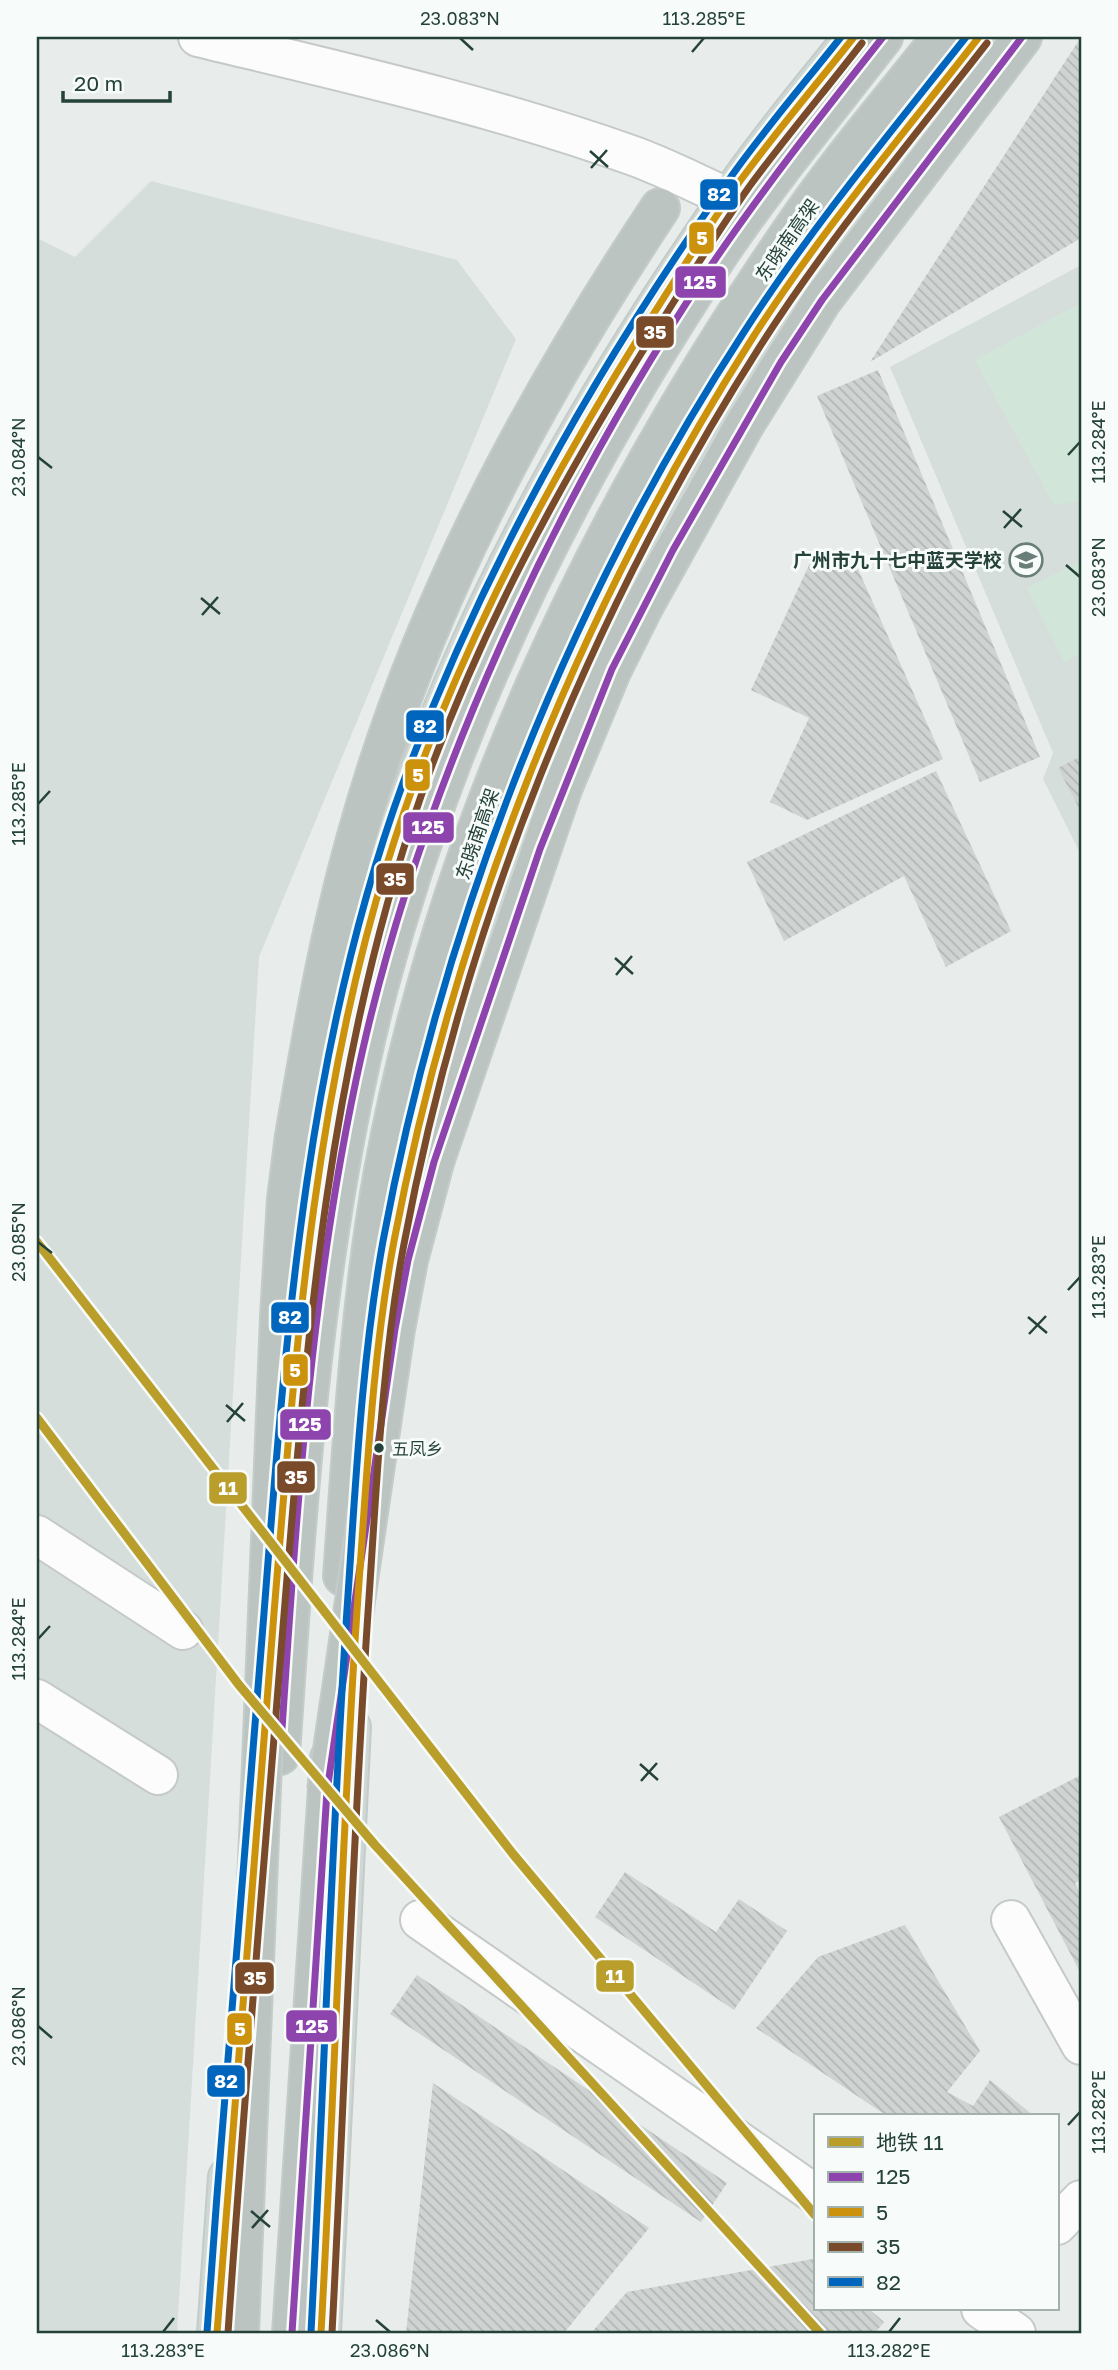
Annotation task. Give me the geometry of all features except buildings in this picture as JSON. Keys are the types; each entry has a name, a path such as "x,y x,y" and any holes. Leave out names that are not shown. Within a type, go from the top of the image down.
{"highway":[{"path":"241,2333 295,1525 323,1278 362,1056 379,986 426,827 450,763 510,624 578,491 719,253 883,37"},
{"name":"东晓南高架","path":"292,2333 327,1791 359,1356 373,1238 388,1155 415,1039 458,889 507,749 570,607 666,430 794,227 942,37"},
{"path":"327,1791 408,1260 435,1162 562,789 612,669 643,607 744,425 822,300 1022,37"},
{"path":"241,2333 283,1259 295,1136 322,984 356,839 393,725 437,608 473,529 560,366 660,208"}],"main road":[{"path":"217,2333 253,1851 299,1307 325,1126 361,964 387,865 453,685 488,607 554,477 616,371 729,198 854,37"},
{"path":"321,2333 357,1616 377,1356 394,1242 454,987 531,769 576,661 625,560 748,345 804,262 979,37"}],"street":[{"path":"198,37 400,86 544,126 634,156 729,198"},
{"path":"37,1535 183,1630"},
{"path":"37,1699 159,1775"},
{"path":"420,1920 814,2193"},
{"path":"1011,1920 1081,2045"},
{"path":"1058,2224 1081,2200"},
{"path":"982,2310 1016,2333"}],"shaded area":[{"path":"151,181 457,260 516,339 259,957 177,2333 37,2333 37,238 75,257"},
{"name":"广州市九十七中蓝天学校","path":"1081,265 1081,855 1043,779 1053,753 890,367"}],"green space":[{"path":"1081,303 1081,501 1054,505 975,360"},
{"path":"1081,561 1081,653 1064,662 1027,588"}],"metro line":[{"name":"11","path":"37,1242 513,1854 814,2214"},
{"name":"11","path":"37,1418 239,1685 375,1845 820,2333"}],"transit line":[{"name":"82","path":"207,2332 272,1508 292,1297 322,1088 343,985 370,883 403,783 434,704 506,548 546,472 588,397 680,251 755,144 841,37"},
{"name":"5","path":"217,2333 299,1329 324,1141 361,955 410,794 437,725 465,658 530,526 602,398 714,219 740,181 854,37"},
{"name":"125","path":"282,1729 309,1389 331,1220 362,1053 388,951 420,850 457,748 500,648 546,550 596,454 650,361 727,242 792,153 883,37"},
{"name":"82","path":"311,2332 342,1687 365,1373 383,1241 408,1121 440,1002 477,884 519,768 567,655 621,544 680,436 770,293 852,182 966,37"},
{"name":"5","path":"321,2333 352,1688 375,1373 394,1241 420,1122 451,1004 488,889 530,775 577,663 630,553 687,446 776,302 861,187 979,37"},
{"name":"125","path":"292,2333 327,1791 395,1329 408,1260 434,1162 540,849 612,669 673,550 781,362 822,300 1022,37"},
{"name":"35","path":"228,2333 283,1627 312,1312 342,1104 388,900 442,739 493,621 552,506 616,395 723,225 749,187 862,43"},
{"name":"35","path":"332,2333 358,1782 385,1376 404,1244 429,1125 460,1008 497,892 539,779 586,667 639,558 697,452 785,308 869,193 987,43"}],"place":[{"name":"广州市九十七中蓝天学校","path":"1026,560"},
{"name":"五凤乡","path":"379,1448"}]}
